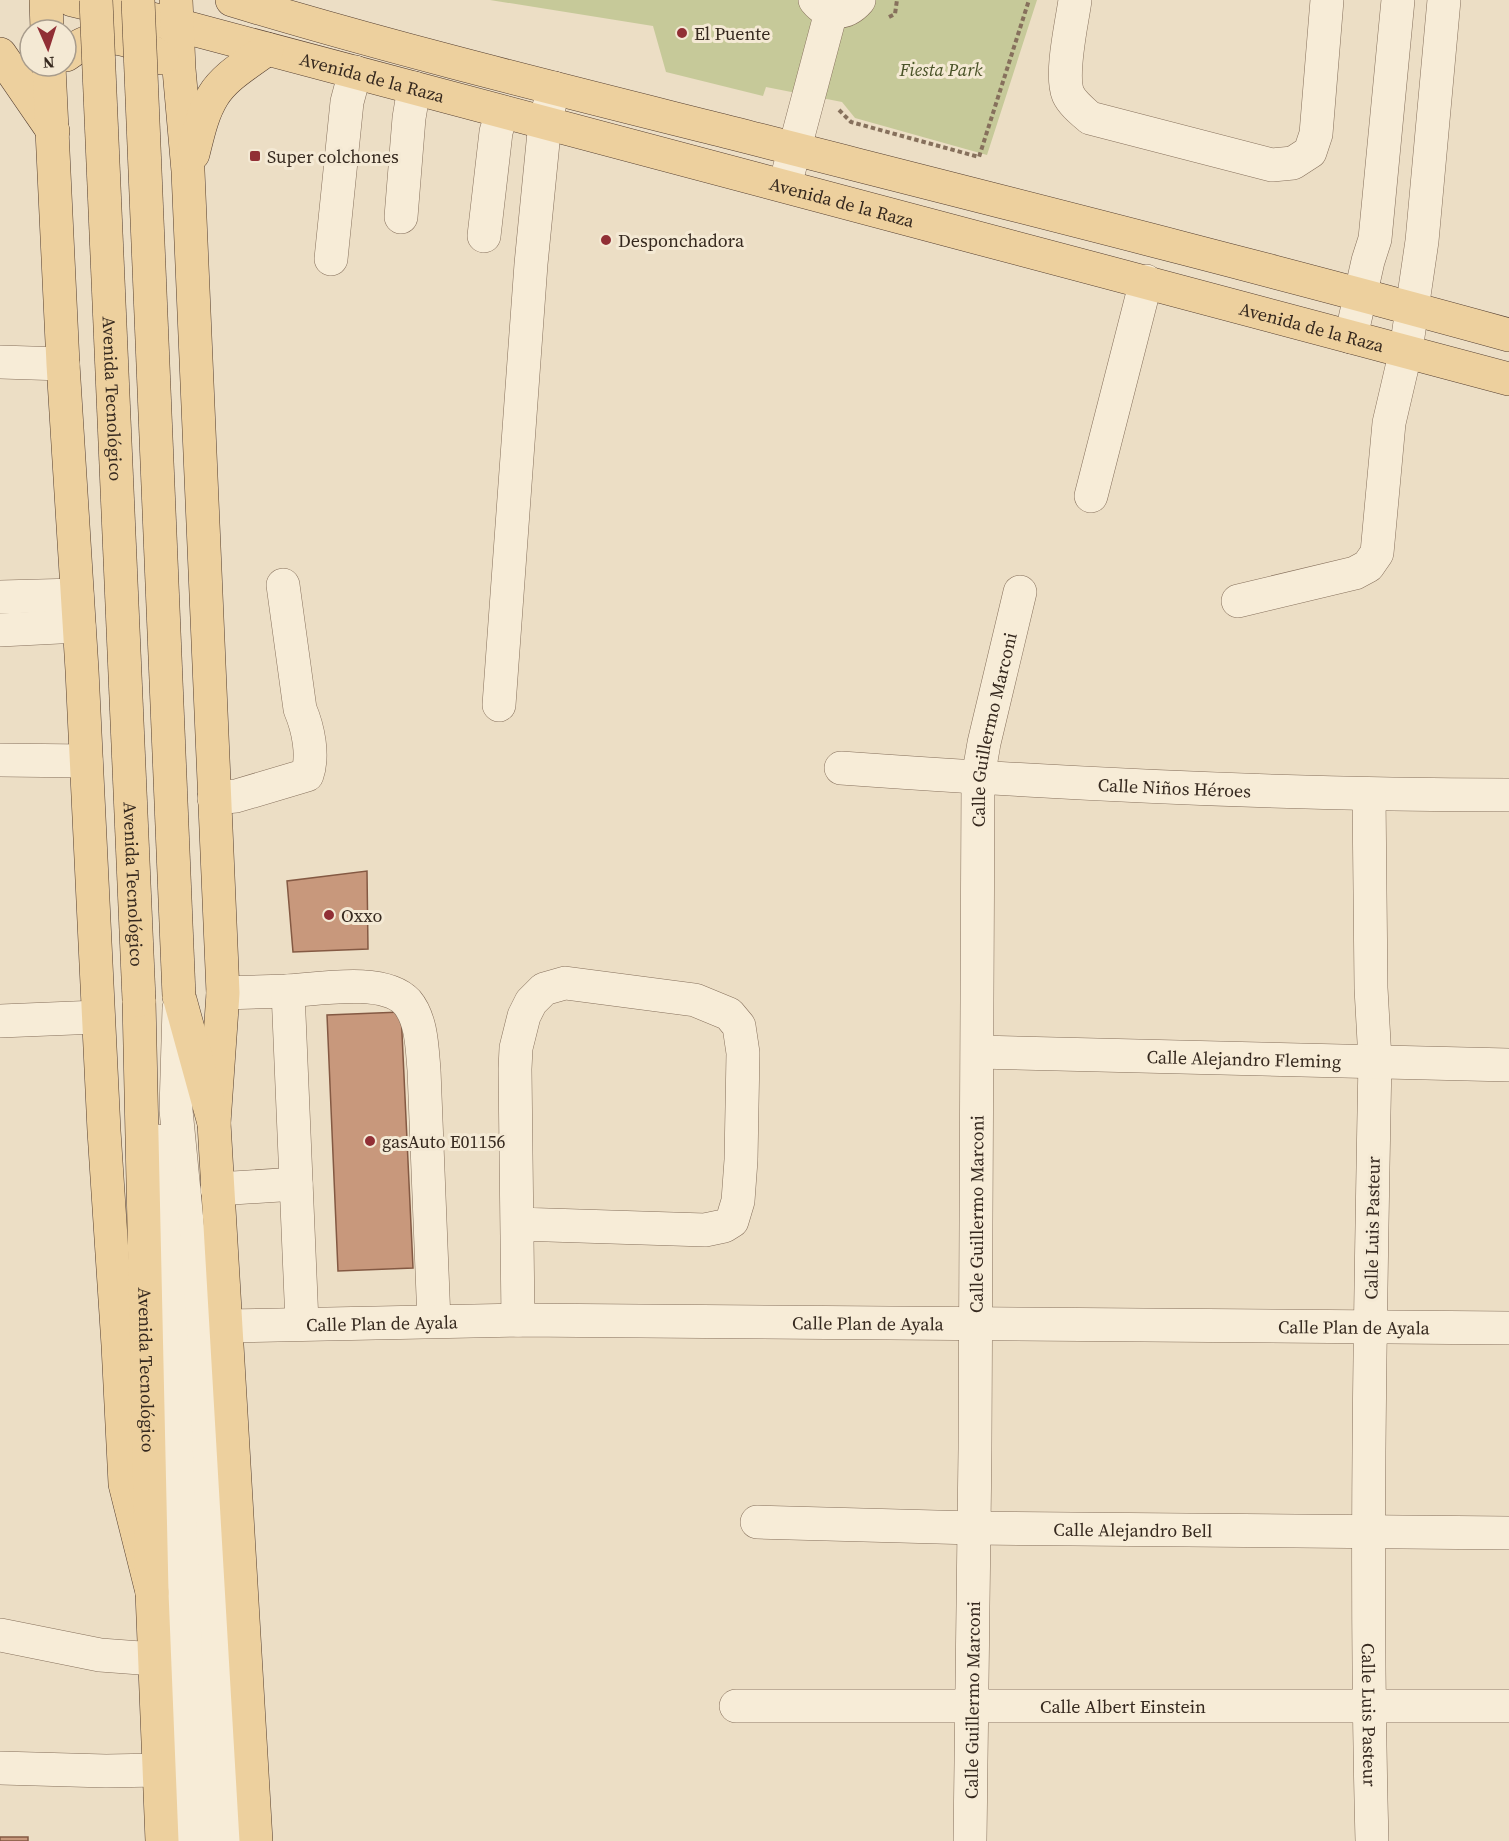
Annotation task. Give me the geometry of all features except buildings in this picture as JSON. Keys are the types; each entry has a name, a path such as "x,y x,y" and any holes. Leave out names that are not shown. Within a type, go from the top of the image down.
{"main road":[{"path":"46,0 47,18"},
{"name":"Avenida de la Raza","path":"72,0 176,12 267,49 1509,379"},
{"name":"Avenida Tecnológico","path":"96,0 139,1000 152,1592 162,1841"},
{"path":"138,0 179,996 214,1123"},
{"name":"Avenida de la Raza","path":"232,0 300,12 554,88 1360,293 1509,335"},
{"path":"176,12 188,171 223,993 214,1123 256,1841"},
{"path":"78,48 86,42 100,38 135,41 179,69"},
{"path":"188,171 202,118 213,95 223,83 267,49"},
{"path":"0,54 53,132"},
{"path":"54,78 53,132 63,364 125,1484 152,1592"}],"street":[{"path":"1075,0 1065,78 1068,95 1080,110 1090,118 1272,165 1293,163 1310,152 1316,134 1327,0"},
{"path":"1351,337 1375,239 1398,0"},
{"path":"1238,602 1355,573 1368,566 1377,553 1389,423 1406,350 1422,241 1444,0"},
{"path":"785,185 795,149 847,8"},
{"path":"331,259 347,102 356,72"},
{"path":"401,217 409,118 414,88"},
{"path":"499,705 531,264 545,122 554,88"},
{"path":"484,236 496,132 501,112"},
{"path":"1091,496 1146,281"},
{"path":"0,362 63,364"},
{"path":"214,798 236,796 307,775 311,763 305,722 300,709 284,585"},
{"name":"Calle Guillermo Marconi","path":"970,1841 976,1322 978,778 984,743 1020,592"},
{"path":"0,597 78,610"},
{"path":"0,630 78,610"},
{"path":"0,760 86,761"},
{"name":"Calle Niños Héroes","path":"841,768 978,778 1369,795 1509,795"},
{"name":"Calle Luis Pasteur","path":"1369,795 1371,988 1375,1060 1368,1533 1368,1705 1372,1841"},
{"path":"517,1224 705,1230 724,1226 732,1221 738,1201 741,1160 744,1053 739,1026 729,1014 695,1000 565,983 544,989 531,1002 524,1016 516,1048 517,1224 518,1320"},
{"path":"223,993 380,988 406,1002 415,1016 420,1032 424,1070 434,1322"},
{"path":"288,991 302,1323"},
{"path":"179,996 176,1110 200,1353 226,1841"},
{"path":"139,1000 155,1120 172,1353 194,1841"},
{"path":"0,1021 98,1017"},
{"name":"Calle Alejandro Fleming","path":"978,1052 1509,1065"},
{"path":"217,1189 296,1184"},
{"name":"Calle Plan de Ayala","path":"226,1326 518,1320 1370,1325 1509,1328"},
{"name":"Calle Alejandro Bell","path":"757,1522 974,1528 1509,1533"},
{"path":"0,1635 100,1655 154,1659"},
{"name":"Calle Albert Einstein","path":"735,1706 1509,1706"},
{"path":"0,1768 159,1770"}],"path":[{"path":"847,8 895,14 897,0"},
{"path":"836,102 839,111 851,122 979,157 1029,0"}],"green space":[{"name":"Fiesta Park","path":"490,0 1037,0 987,155 855,118 842,102 766,87 763,96 666,72 653,26"}],"place":[{"name":"El Puente","path":"682,33"},
{"name":"Super colchones","path":"255,156"},
{"name":"Desponchadora","path":"606,240"},
{"name":"Oxxo","path":"329,915"},
{"name":"gasAuto E01156","path":"370,1141"}]}
